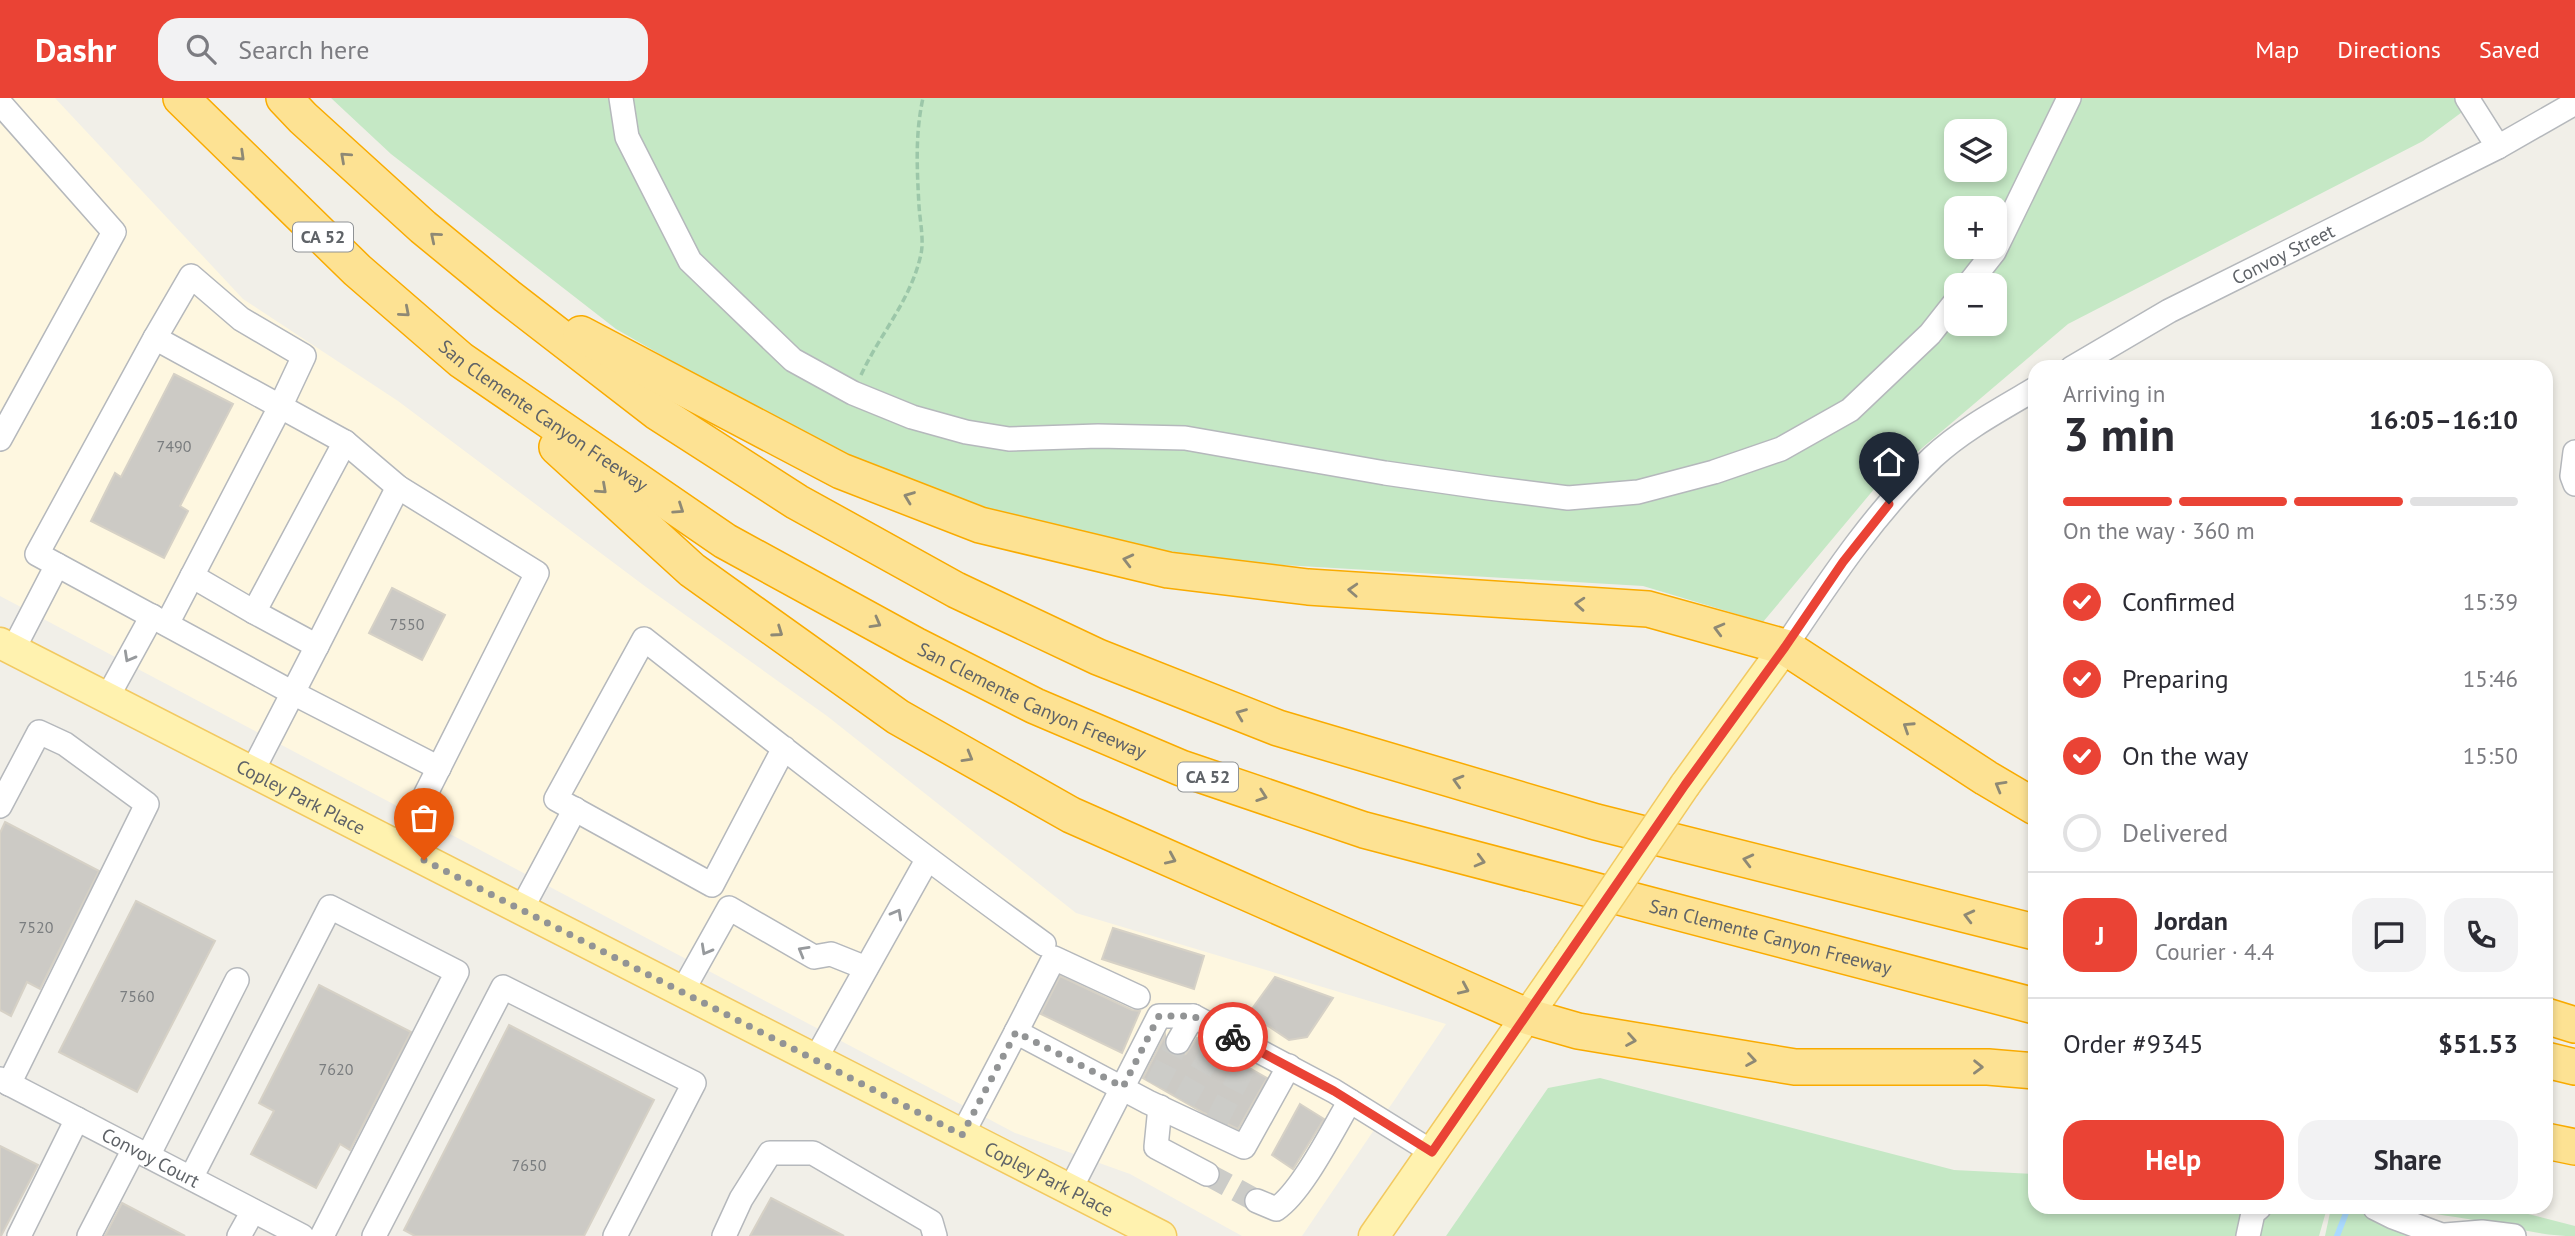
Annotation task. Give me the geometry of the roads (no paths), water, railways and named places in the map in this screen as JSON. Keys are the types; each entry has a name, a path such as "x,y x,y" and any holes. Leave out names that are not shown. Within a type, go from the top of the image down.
{"highway":[{"name":"San Clemente Canyon Freeway","path":"181,98 357,270 461,360 725,541 915,645 1035,706 1181,768 1364,830 2028,1004"},
{"path":"284,98 423,227 506,296 657,412 797,502 956,590 1098,657 1278,728 1570,814 2028,930"},
{"path":"506,296 841,471 981,525 1168,570 1308,587 1497,597 1648,609 1785,647 2028,803"},
{"path":"461,360 692,570 898,717 1071,815 1526,1016 1578,1031 1795,1067 1988,1067 2028,1070"},
{"path":"2553,1018 2575,1025"},
{"path":"2553,1062 2575,1068"},
{"path":"2553,1142 2575,1147"}],"main road":[{"name":"Copley Park Place","path":"7,647 1161,1236"},
{"path":"1374,1236 1685,785 1785,647"}],"street":[{"path":"621,98 627,137 690,261 793,360 853,393 912,417 966,432 1009,439 1098,436 1185,438 1289,454 1385,473 1568,498 1638,492 1714,472 1781,449 1850,410 1930,334 1944,316"},
{"path":"1977,273 1994,252 2069,98"},
{"path":"2466,98 2498,147"},
{"path":"0,103 114,232 0,439"},
{"name":"Convoy Street","path":"2086,360 2169,311 2498,147 2575,103"},
{"path":"107,698 159,620 192,576 304,356 241,319 191,276 37,554 159,620 293,693 439,768"},
{"path":"155,338 345,442 398,487 537,573 399,847"},
{"path":"1785,647 1874,520 1934,456 1989,416 2028,393"},
{"path":"254,611 345,442"},
{"path":"2575,452 2572,476 2575,484"},
{"path":"252,772 398,487"},
{"path":"7,647 57,565"},
{"path":"192,576 317,646"},
{"path":"784,748 712,885 556,799 644,639 784,748 927,860 1044,944"},
{"path":"0,806 39,732 65,744 147,804 4,1082"},
{"path":"521,910 575,809"},
{"path":"815,1060 927,860"},
{"path":"191,1178 330,907 457,972 322,1236"},
{"path":"682,992 729,908 814,957 831,954 866,968"},
{"path":"962,1135 1054,958 1138,998"},
{"path":"89,1236 141,1152 237,980"},
{"path":"374,1236 503,987 694,1083 615,1236"},
{"path":"1070,1190 1159,1016 1193,1016 1219,1040 1250,1057 1289,1066 1432,1152"},
{"path":"1178,1042 1193,1016"},
{"path":"1016,1032 1123,1087 1165,1102 1214,1125 1244,1147 1289,1066"},
{"name":"Convoy Court","path":"4,1082 302,1236"},
{"path":"1257,1201 1276,1209 1282,1205 1301,1180 1350,1101"},
{"path":"1165,1102 1156,1147 1207,1174"},
{"path":"19,1236 77,1119"},
{"path":"724,1236 741,1199 769,1153 813,1153 931,1222 935,1236"},
{"path":"239,1236 253,1211"},
{"path":"2248,1236 2253,1214"},
{"path":"2387,1214 2444,1236 2482,1232 2514,1236"}],"waterway":[{"path":"2337,1236 2346,1214"}],"tunnel":[{"path":"1156,1085 1178,1042"},
{"path":"1184,1101 1214,1048"},
{"path":"1217,1120 1245,1066"},
{"path":"1207,1174 1257,1201"}]}
